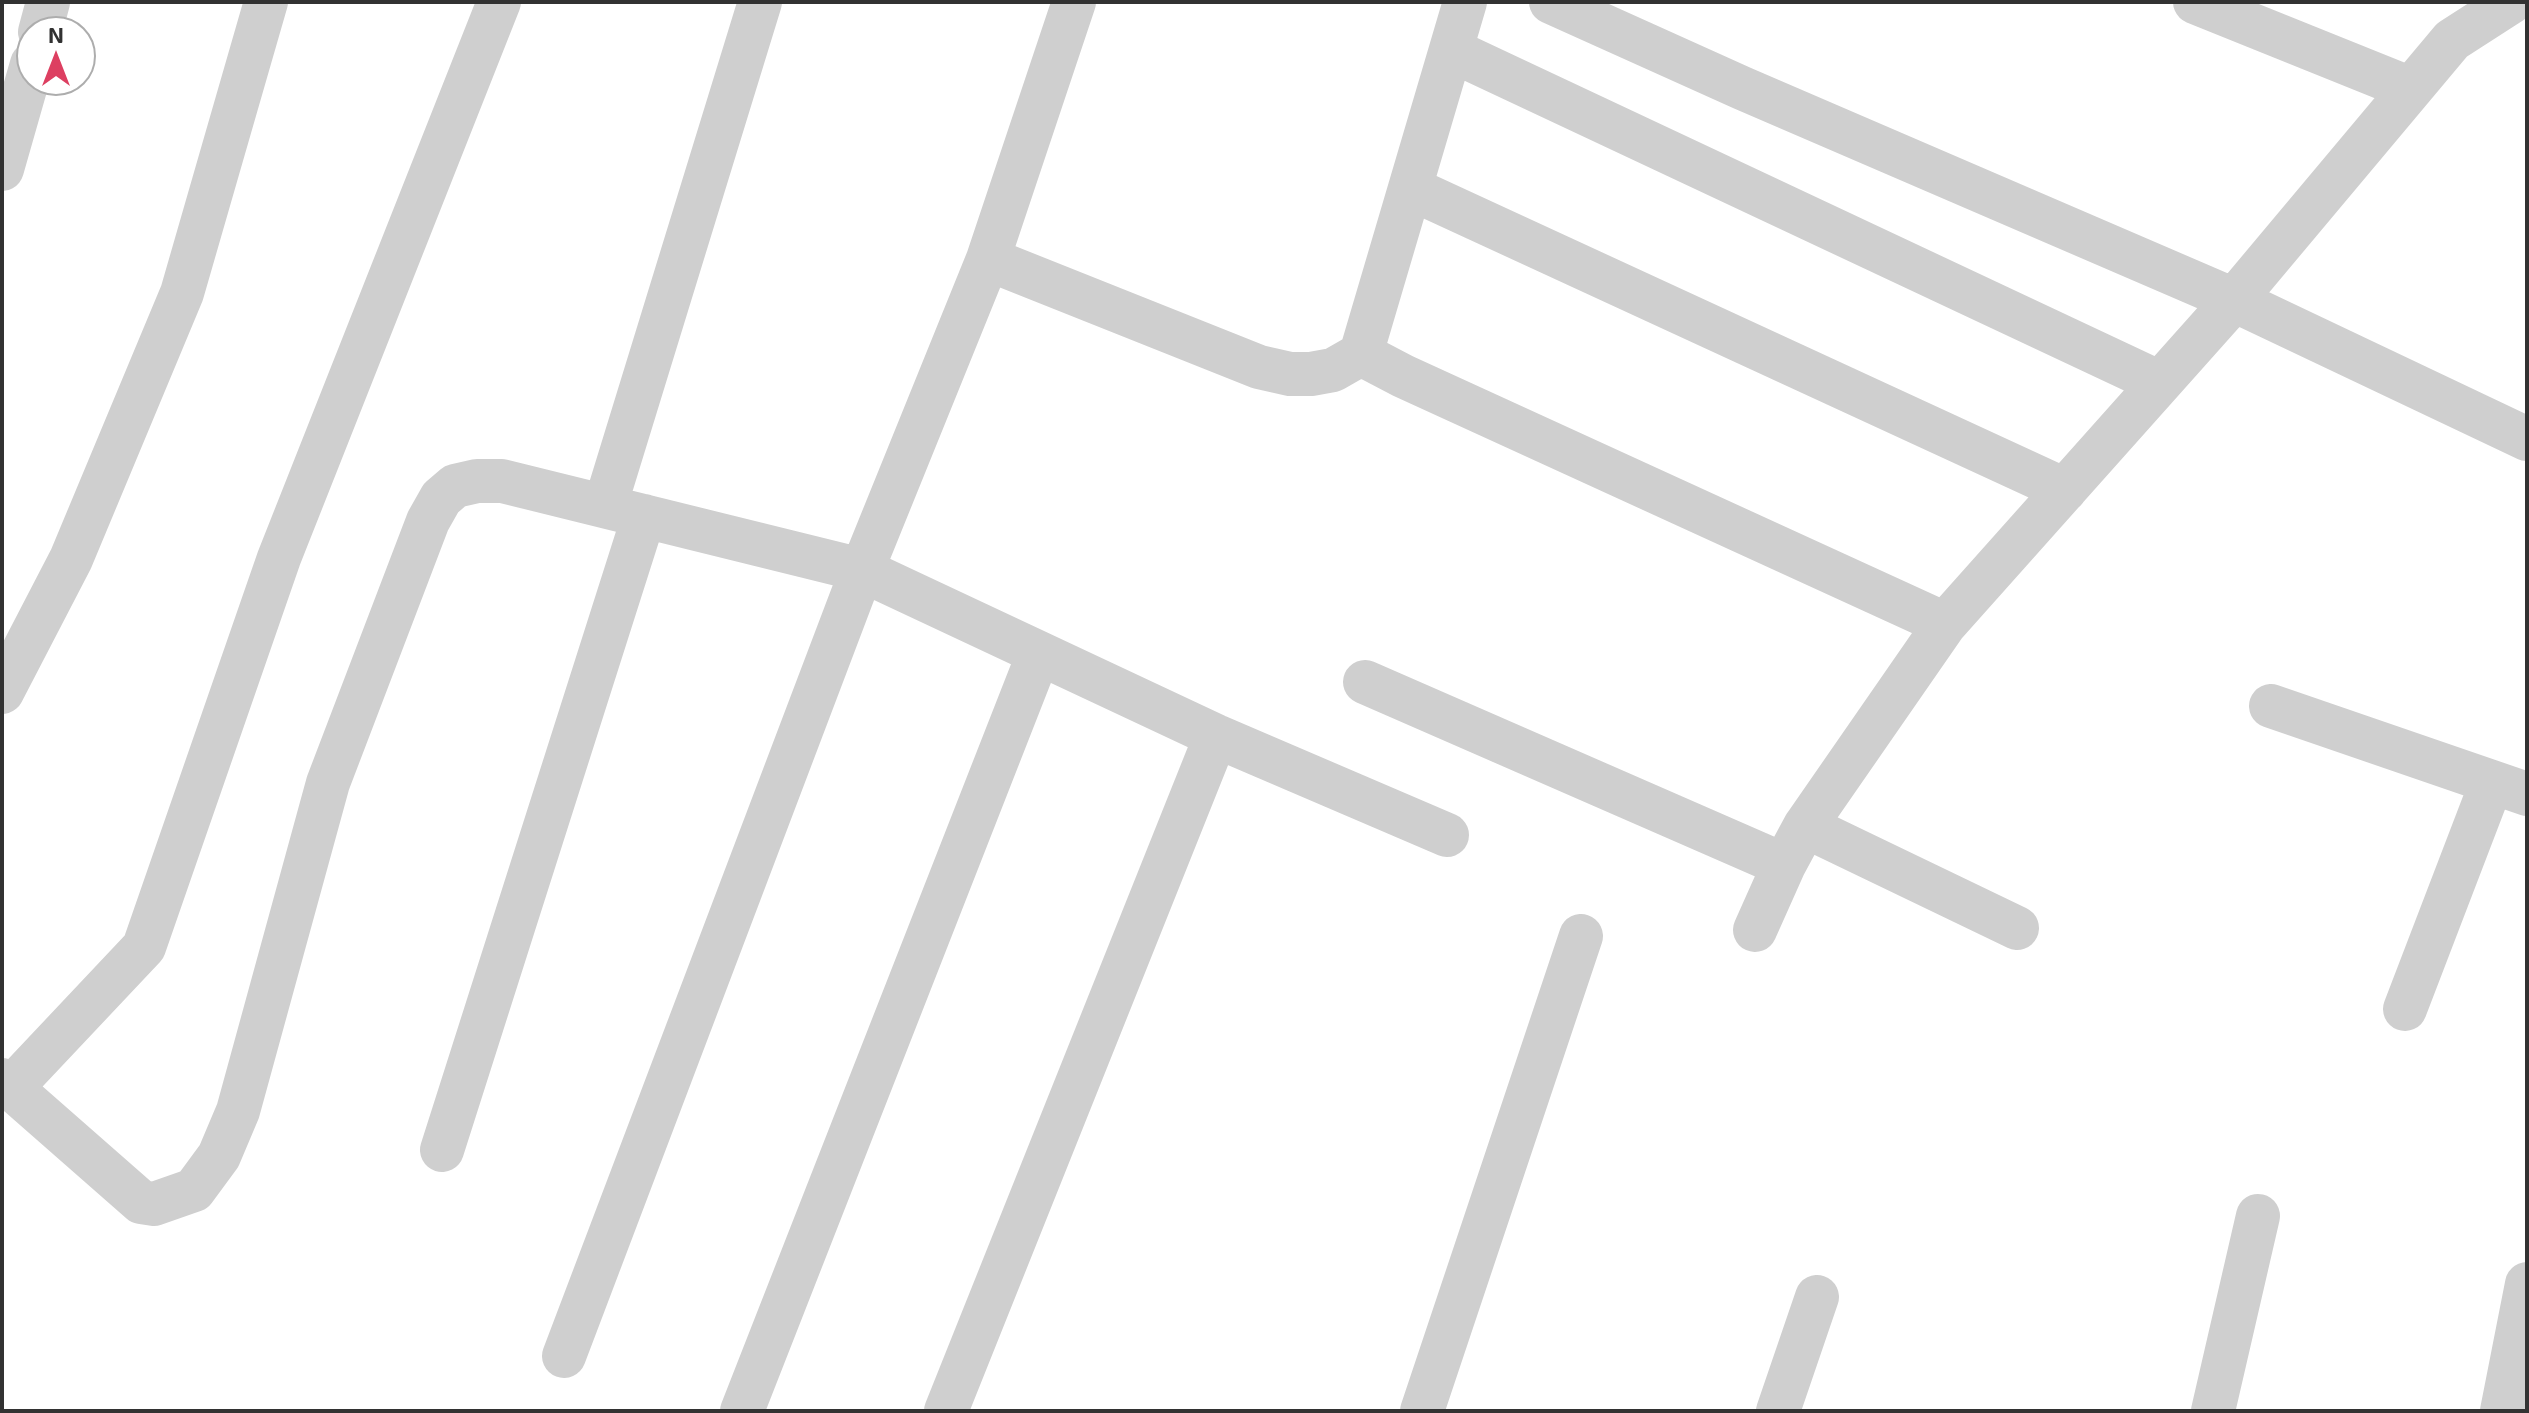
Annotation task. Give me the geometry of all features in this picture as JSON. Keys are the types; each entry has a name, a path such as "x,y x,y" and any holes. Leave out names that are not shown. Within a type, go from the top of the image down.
{"street":[{"path":"2,692 71,559 182,293 266,2"},
{"path":"499,2 279,558 144,947 7,1084 141,1202 154,1204 194,1190 219,1156 238,1111 328,783 428,521 441,498 455,486 477,481 502,481 862,570 1216,736 1447,835"},
{"path":"442,1150 624,511 760,2"},
{"path":"564,1356 862,570 988,259 1074,2"},
{"path":"988,259 1259,367 1290,374 1333,370 1361,354 1465,2"},
{"path":"1551,2 1742,88 2234,300 2527,439"},
{"path":"2195,2 2411,89"},
{"path":"1755,930 1805,826 1945,624 2234,300 2452,40 2511,2"},
{"path":"1451,50 2160,383"},
{"path":"2,169 10,115 18,96"},
{"path":"1410,188 2065,490"},
{"path":"1361,354 1945,624"},
{"path":"742,1411 1039,653"},
{"path":"1365,682 1784,865"},
{"path":"2271,706 2510,788 2405,1009"},
{"path":"946,1411 1216,736"},
{"path":"1805,826 2017,928"},
{"path":"1422,1411 1581,936"},
{"path":"2213,1411 2258,1216"},
{"path":"2513,1389 2527,1284"},
{"path":"1778,1411 1817,1297"}]}
